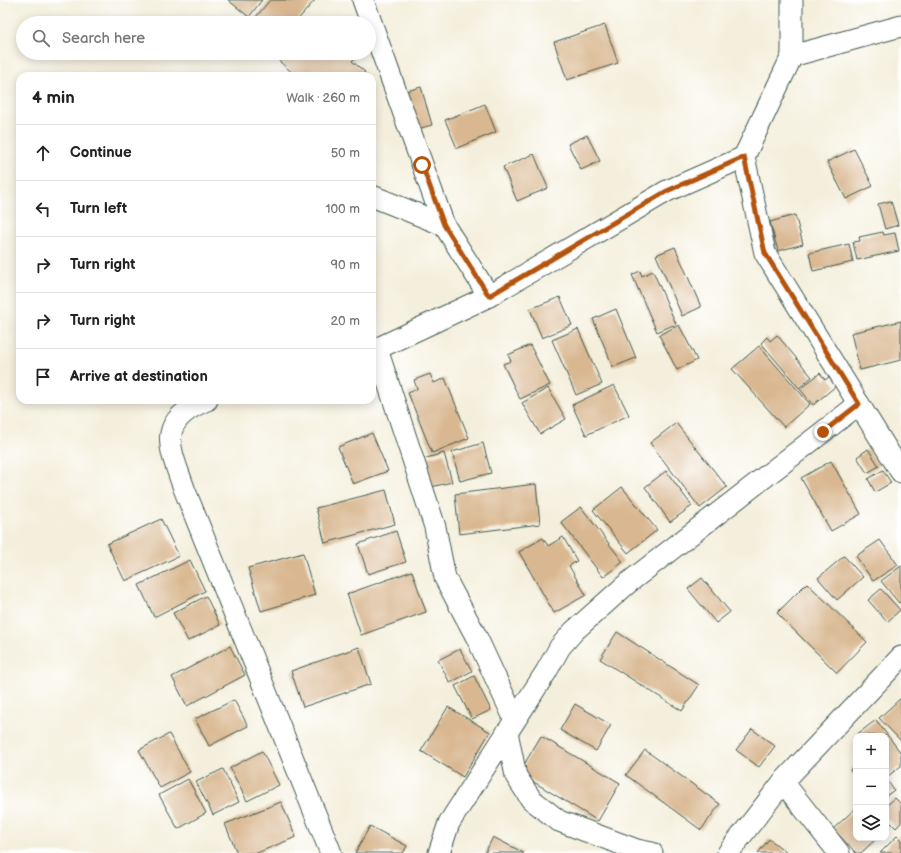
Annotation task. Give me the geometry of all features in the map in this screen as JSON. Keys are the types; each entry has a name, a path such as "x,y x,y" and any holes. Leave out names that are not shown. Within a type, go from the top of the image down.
{"street":[{"path":"363,0 369,16"},
{"path":"792,0 792,56 744,157 765,253 901,472"},
{"path":"792,56 901,26"},
{"path":"376,36 444,225 489,296"},
{"path":"376,350 489,296 667,191 744,157"},
{"path":"376,198 444,225"},
{"path":"376,353 436,527 444,578 476,636 511,726 516,776 531,799 559,821 637,850 652,853"},
{"path":"200,404 179,416 172,430 170,448 185,491 331,853"},
{"path":"439,853 449,823 560,647 574,630 628,583 859,404"},
{"path":"728,853 783,782 901,657"},
{"path":"783,782 839,853"}],"building":[{"path":"228,0 262,0 250,16"},
{"path":"270,0 315,0 301,16 257,16"},
{"path":"605,25 618,63 567,80 554,42"},
{"path":"353,60 352,61 365,72 291,72 279,61"},
{"path":"421,87 432,125 414,130 403,92"},
{"path":"485,104 496,132 457,148 445,120"},
{"path":"587,135 600,161 581,170 568,144"},
{"path":"854,149 873,186 846,199 827,162"},
{"path":"534,154 548,188 517,201 503,167"},
{"path":"891,201 898,225 885,229 878,204"},
{"path":"795,215 803,244 778,251 770,222"},
{"path":"883,232 884,235 895,233 899,251 857,260 853,242 860,241 859,237"},
{"path":"849,244 853,262 813,271 809,253"},
{"path":"675,247 701,307 682,316 656,255"},
{"path":"640,271 642,276 653,271 676,324 657,332 632,275"},
{"path":"560,297 572,325 542,338 530,309"},
{"path":"616,309 636,358 613,367 593,319"},
{"path":"901,321 901,360 860,370 851,333"},
{"path":"679,325 697,360 677,370 659,335"},
{"path":"578,329 602,384 576,395 552,340"},
{"path":"777,335 812,377 799,388 761,343 767,337 770,341"},
{"path":"530,345 550,385 520,399 503,364 511,361 508,355"},
{"path":"759,346 810,404 784,427 732,369"},
{"path":"820,373 825,380 829,377 836,386 813,405 800,389"},
{"path":"430,374 434,383 445,378 469,438 432,453 408,393 417,389 414,380"},
{"path":"614,385 629,415 586,435 572,405"},
{"path":"548,388 566,419 540,434 522,403"},
{"path":"676,423 727,487 700,508 650,443"},
{"path":"372,433 388,471 353,484 338,447"},
{"path":"483,443 491,473 460,481 452,452"},
{"path":"868,449 879,466 867,473 857,457"},
{"path":"444,453 452,482 431,487 423,459"},
{"path":"831,461 861,514 831,531 801,478"},
{"path":"883,470 891,483 875,492 868,479"},
{"path":"666,471 692,506 670,522 645,487"},
{"path":"536,484 540,524 459,534 455,494"},
{"path":"622,487 657,530 628,553 593,510"},
{"path":"386,490 395,524 325,543 316,508"},
{"path":"581,507 623,562 603,577 561,522"},
{"path":"161,519 179,556 125,581 107,544"},
{"path":"396,531 406,562 368,574 358,544"},
{"path":"563,537 577,561 569,566 586,595 554,613 519,552 543,538 548,546"},
{"path":"880,540 898,565 873,581 856,556"},
{"path":"303,553 315,595 261,611 248,568"},
{"path":"844,556 863,577 837,600 818,578"},
{"path":"190,560 205,591 154,617 139,585"},
{"path":"901,566 901,601 899,603 881,581"},
{"path":"412,571 426,612 361,635 347,594"},
{"path":"702,578 730,612 716,623 688,589"},
{"path":"807,583 867,642 837,673 777,613"},
{"path":"881,589 900,610 887,622 868,600"},
{"path":"206,596 220,625 188,641 173,613"},
{"path":"617,632 699,685 682,711 600,659"},
{"path":"230,646 245,675 187,706 172,677"},
{"path":"359,647 371,684 303,707 291,671"},
{"path":"460,649 472,671 450,683 438,660"},
{"path":"474,676 491,710 472,719 455,686"},
{"path":"901,698 901,741 879,718"},
{"path":"234,700 248,726 209,746 195,719"},
{"path":"575,704 611,725 596,751 560,730"},
{"path":"448,707 490,732 463,777 421,751"},
{"path":"876,720 886,733 859,733"},
{"path":"752,729 775,746 759,767 736,750"},
{"path":"169,734 190,772 160,788 139,750"},
{"path":"541,736 620,783 598,821 519,773"},
{"path":"889,737 901,753 901,766 889,775"},
{"path":"645,750 720,804 701,830 626,775"},
{"path":"262,751 279,785 247,801 230,768"},
{"path":"223,769 239,802 213,815 196,782"},
{"path":"188,779 206,813 178,829 159,795"},
{"path":"889,783 894,790 889,794"},
{"path":"895,798 901,804 901,823 896,828 889,821 889,803"},
{"path":"281,802 296,837 257,853 237,853 225,824"},
{"path":"853,811 853,841 874,841 861,853 856,853 833,829"},
{"path":"370,826 407,846 403,853 355,853"},
{"path":"897,836 901,840 901,853 880,853"},
{"path":"493,837 524,853 485,853"},
{"path":"769,839 788,853 758,853"}],"route":[{"path":"422,165 444,225 489,296 667,191 744,157 765,253 859,404 823,432"}]}
